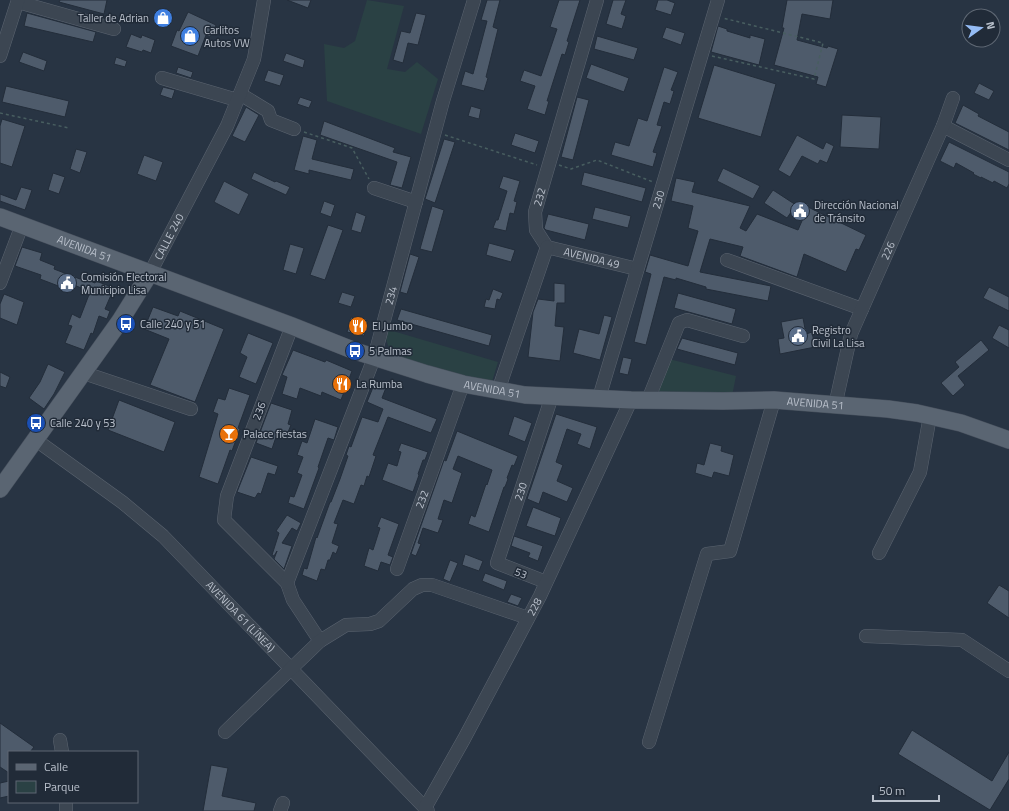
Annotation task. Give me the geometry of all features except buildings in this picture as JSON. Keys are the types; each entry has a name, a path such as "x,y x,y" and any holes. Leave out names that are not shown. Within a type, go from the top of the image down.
{"main road":[{"name":"AVENIDA 51","path":"0,217 374,358 463,384 525,394 552,396 631,400 774,400 888,409 917,413 961,423 1009,440"},
{"name":"CALLE 240","path":"0,489 120,322 150,273"}],"street":[{"name":"CALLE 240","path":"150,273 227,126 254,60 264,0"},
{"name":"234","path":"287,583 374,358 435,131 474,0"},
{"name":"232","path":"547,247 536,230 535,212 597,0"},
{"name":"230","path":"599,398 718,0"},
{"path":"1,52 18,1 114,29"},
{"path":"162,78 239,97 268,111 271,120 294,129"},
{"name":"226","path":"835,406 851,334 943,126 953,98"},
{"path":"943,126 1009,160"},
{"path":"374,188 416,202"},
{"path":"0,283 22,225"},
{"path":"498,390 547,247"},
{"name":"AVENIDA 49","path":"547,247 637,269"},
{"path":"727,260 862,308"},
{"path":"648,400 679,323 687,320 743,336"},
{"name":"236","path":"287,583 224,520 227,496 292,326"},
{"path":"84,373 191,409"},
{"name":"232","path":"397,569 463,384"},
{"name":"230","path":"497,563 552,396"},
{"name":"228","path":"426,810 546,582 631,400"},
{"path":"649,742 707,554 730,551 774,400"},
{"path":"880,553 920,472 930,416"},
{"name":"AVENIDA 61 (LÍNEA)","path":"36,440 122,502 163,536 426,810"},
{"name":"53","path":"497,563 546,582"},
{"path":"287,583 293,600 320,641"},
{"path":"225,732 320,641 346,626 370,624 379,621 413,589 422,585 432,585 528,618"},
{"path":"866,636 962,640 1009,671"}],"path":[{"path":"702,54 814,79 823,44 713,16"},
{"path":"0,113 69,128"},
{"path":"294,129 352,148 374,188"},
{"path":"435,131 549,166 571,169 597,160 662,185"}],"green space":[{"path":"367,0 404,6 387,69 405,72 417,62 438,79 421,134 327,101 324,44 344,48 355,41"},
{"path":"386,329 498,362 491,385 396,357 388,344"},
{"path":"668,360 736,376 732,396 656,393"}],"place":[{"name":"Taller de Adrian","path":"163,18"},
{"name":"Carlitos Autos VW","path":"190,36"},
{"name":"Dirección Nacional de Tránsito","path":"800,211"},
{"name":"Comisión Electoral Municipio Lisa","path":"67,283"},
{"name":"Calle 240 y 51","path":"126,324"},
{"name":"El Jumbo","path":"358,326"},
{"name":"Registro Civil La Lisa","path":"798,336"},
{"name":"5 Palmas","path":"355,351"},
{"name":"La Rumba","path":"342,384"},
{"name":"Calle 240 y 53","path":"36,423"},
{"name":"Palace fiestas","path":"229,434"}]}
